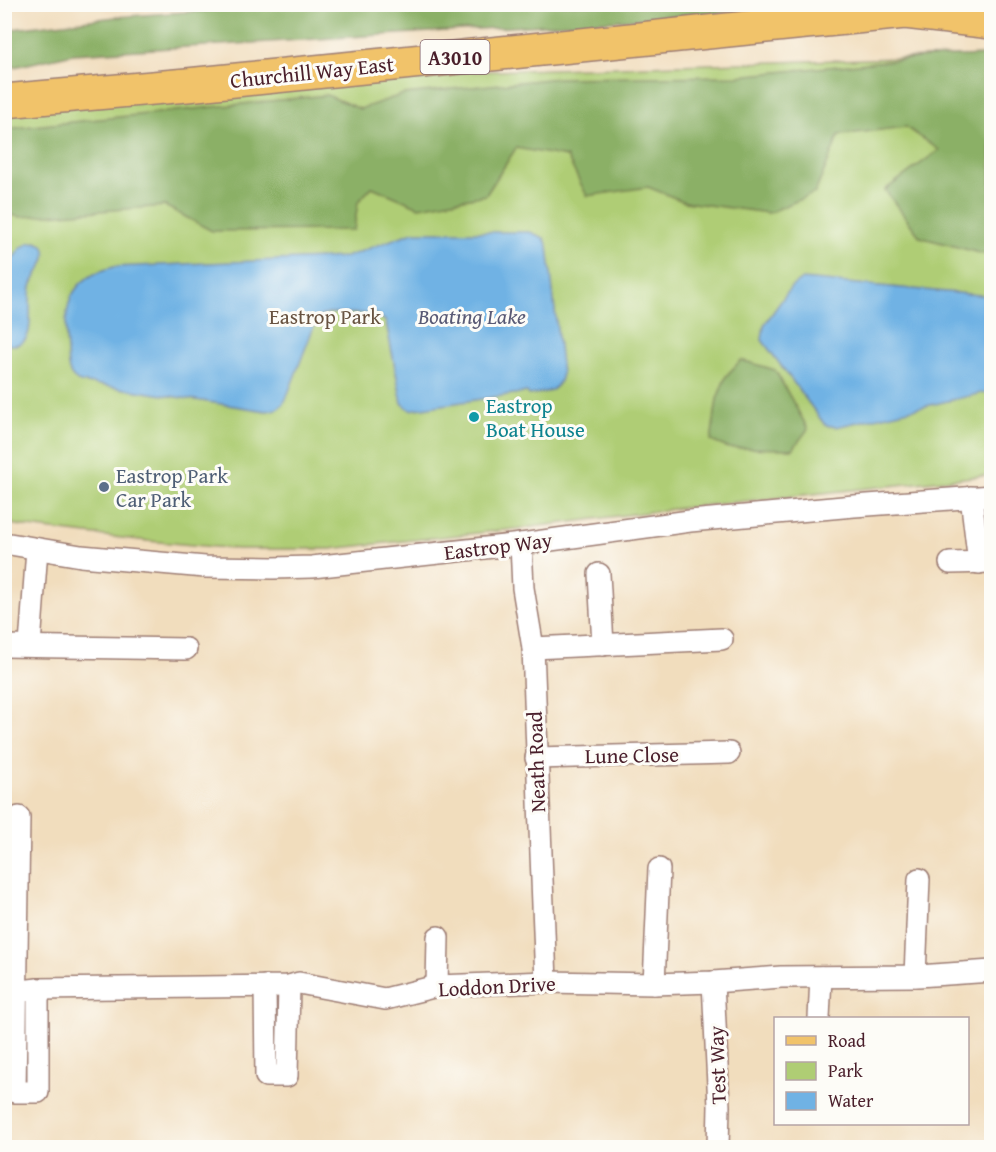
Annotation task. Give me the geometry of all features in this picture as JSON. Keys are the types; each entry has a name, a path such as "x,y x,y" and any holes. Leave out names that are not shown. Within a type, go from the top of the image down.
{"main road":[{"path":"905,12 992,6"},
{"path":"905,12 992,22"},
{"name":"Churchill Way East","path":"4,101 905,12"}],"street":[{"name":"Eastrop Way","path":"4,543 81,556 205,567 273,568 355,563 690,521 981,497"},
{"path":"950,564 985,562 981,497"},
{"name":"Neath Road","path":"521,544 523,588 533,648 546,982"},
{"path":"30,645 37,549"},
{"path":"599,574 603,645"},
{"path":"533,648 722,639"},
{"path":"4,646 186,650"},
{"name":"Lune Close","path":"536,758 729,753"},
{"path":"19,817 10,992 15,1092 38,1092 38,989"},
{"path":"654,984 659,869"},
{"path":"915,976 920,879"},
{"path":"437,986 438,937"},
{"name":"Loddon Drive","path":"10,992 38,989 289,986 299,983 385,999 437,986 546,982 654,984 781,977 915,976 992,971"},
{"path":"819,1017 821,977"},
{"name":"Test Way","path":"713,982 719,1106 718,1148"},
{"path":"266,986 266,1076 286,1076 289,986"}],"green space":[{"path":"285,5 814,5 657,18 73,54 5,69 5,30 116,17"},
{"name":"Eastrop Park","path":"991,55 991,475 330,549 238,549 148,541 5,523 4,113 432,73"},
{"path":"991,55 991,256 920,237 885,190 939,150 906,127 839,135 815,193 769,213 685,202 648,187 587,196 567,157 516,148 486,195 419,207 372,187 358,202 354,230 212,231 165,206 21,217 5,214 5,129 327,95 360,109 404,94 558,78 738,76 928,57"},
{"path":"741,360 775,370 808,429 793,449 728,448 711,441 717,399 726,376"}],"water":[{"name":"Boating Lake","path":"413,232 530,232 544,238 548,246 562,374 554,389 529,395 527,392 410,410 402,403 386,322 377,314 328,313 317,318 286,399 273,410 266,411 80,382 70,373 66,321 71,297 77,287 98,272 114,267 346,257"},
{"path":"36,242 43,245 45,256 31,287 28,335 24,341 16,345 4,344 5,269 21,248"},
{"path":"802,279 991,296 991,391 836,427 825,425 762,340 764,325 791,287"}],"place":[{"name":"Eastrop Boat House","path":"474,417"},
{"name":"Eastrop Park Car Park","path":"104,487"}]}
